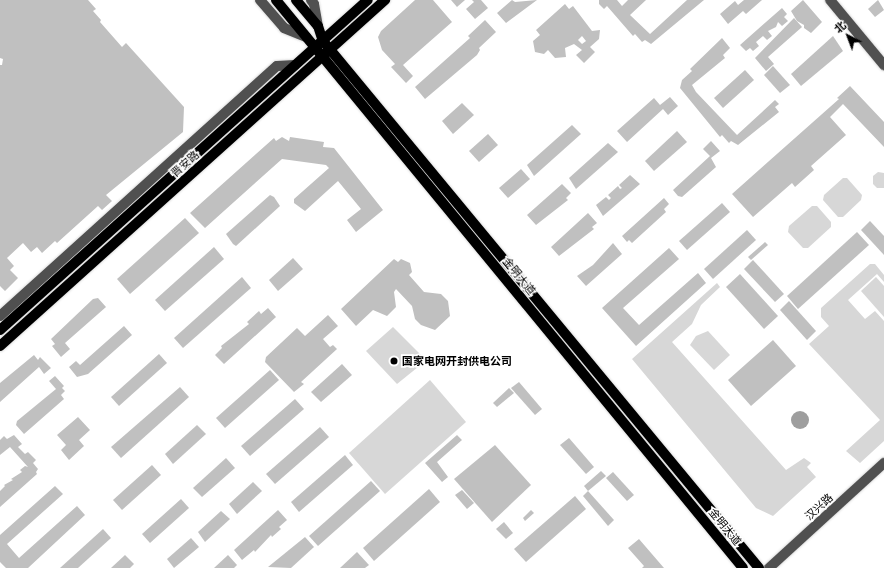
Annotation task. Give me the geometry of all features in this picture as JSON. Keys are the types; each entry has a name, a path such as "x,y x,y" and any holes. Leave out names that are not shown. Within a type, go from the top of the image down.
{"main road":[{"name":"金明大道","path":"276,0 321,58 743,568"},
{"name":"金明大道","path":"296,0 318,26 323,41 759,568"},
{"name":"晋安路","path":"0,330 368,0"},
{"name":"晋安路","path":"0,346 386,0"}],"street":[{"path":"260,0 284,28 306,37"},
{"path":"311,0 314,4 318,26"},
{"path":"830,0 884,65"},
{"path":"0,316 278,66 295,65"},
{"name":"汉兴路","path":"769,568 884,463"},
{"name":"汉兴路","path":"779,568 884,472"}],"shaded area":[{"path":"878,172 884,173 884,188 877,188 873,184 873,176"},
{"path":"843,178 847,178 862,195 861,200 843,217 838,217 823,200 824,195"},
{"path":"812,206 817,206 831,222 831,227 808,248 803,248 788,232 789,226"},
{"path":"870,264 875,264 884,275 884,282 877,274 848,300 865,319 875,311 884,321 884,441 860,463 846,451 880,420 809,344 829,326 821,317 821,308"},
{"path":"876,277 884,286 884,317 861,291"},
{"path":"717,283 720,287 701,305 692,324 672,342 786,470 804,458 811,463 807,467 816,477 773,516 756,508 632,359"},
{"path":"393,327 424,358 423,363 397,384 366,351"},
{"path":"708,331 730,355 714,370 690,345 696,336"},
{"path":"430,380 466,422 385,494 349,453"},
{"path":"796,411 804,411 809,416 807,427 804,429 796,429 791,424 791,416"}],"building":[{"path":"0,0 88,0 96,9 93,11 101,20 100,22 122,47 126,43 184,107 183,132 106,195 112,201 102,210 98,206 57,243 55,241 42,253 37,247 31,252 23,243 7,258 14,266 10,270 18,278 5,291 0,286 0,65 2,65 3,59 0,58"},
{"path":"415,0 433,0 452,22 403,65 413,76 406,83 391,67 395,64 382,50 378,37 381,31"},
{"path":"451,0 465,0 457,7"},
{"path":"472,0 481,0 488,8 475,19 466,9 474,2"},
{"path":"512,0 515,2 537,0 506,23 497,13"},
{"path":"599,0 617,0 622,6 628,0 646,0 630,15 650,34 687,0 704,0 651,44 645,40 642,42 635,34 633,36 607,6 604,9 599,4"},
{"path":"744,0 762,0 746,14 743,11 728,24 720,14 735,1 738,5"},
{"path":"803,0 822,22 811,33 804,28 804,25 797,21 791,11"},
{"path":"878,0 884,10 875,17 868,9"},
{"path":"565,4 569,9 573,6 592,31 600,30 599,39 590,47 595,52 584,63 576,55 582,50 574,44 565,48 566,57 555,58 548,50 544,54 535,52 533,41 540,35 536,30","holes":["582,36 586,41 582,44 578,40"]},
{"path":"782,8 787,14 784,17 788,21 782,26 778,22 776,27 768,31 772,36 767,40 763,36 756,42 759,46 753,51 750,48 746,51 740,45"},
{"path":"794,18 802,27 768,57 774,64 766,71 755,58"},
{"path":"485,20 496,32 479,48 480,50 477,55 425,99 415,87 470,38 468,36"},
{"path":"833,36 843,51 801,86 791,74"},
{"path":"722,38 730,48 723,55 725,58 692,85 696,92 737,135 775,100 779,104 775,107 779,112 738,145 731,141 729,143 722,135 720,137 680,88 682,80 692,71 690,69"},
{"path":"773,66 790,85 780,93 764,75"},
{"path":"745,70 754,80 723,108 714,98"},
{"path":"850,86 884,122 884,147 843,104 830,117 846,135 811,166 814,170 795,187 792,183 753,217 732,194 839,99 837,98"},
{"path":"670,97 678,106 668,115 663,109 627,142 617,131 654,98 660,105"},
{"path":"462,103 474,115 453,134 442,121"},
{"path":"572,125 581,134 534,176 527,165"},
{"path":"677,131 687,142 654,171 645,161"},
{"path":"488,134 498,145 479,162 469,151"},
{"path":"282,137 289,141 290,137 324,142 323,147 334,148 383,210 356,232 347,220 361,209 338,181 305,211 294,203 294,199 329,168 326,165 282,159 205,228 190,213 274,138 276,141"},
{"path":"711,141 720,151 711,158 716,167 682,197 678,196 673,190 710,156 703,149"},
{"path":"608,143 618,152 576,189 569,178"},
{"path":"521,169 530,179 508,198 499,188"},
{"path":"630,175 640,184 603,216 596,205 606,197 609,200 611,198 608,195 618,186 620,189 622,188 619,185"},
{"path":"562,184 571,193 566,198 568,200 536,225 527,215"},
{"path":"270,195 274,197 280,206 236,246 233,244 226,234"},
{"path":"664,198 669,204 664,209 666,212 632,243 629,240 627,242 622,236"},
{"path":"722,203 730,212 687,250 679,241"},
{"path":"588,213 597,223 592,227 594,229 559,256 551,247"},
{"path":"185,218 199,233 130,294 117,279"},
{"path":"870,221 884,236 884,255 861,230"},
{"path":"747,230 756,240 713,279 704,269"},
{"path":"857,232 869,245 798,309 787,296"},
{"path":"765,242 768,245 751,260 748,257"},
{"path":"613,243 622,254 586,286 577,276 593,265"},
{"path":"214,247 224,259 165,311 155,300"},
{"path":"669,248 679,259 623,308 639,325 698,273 706,283 636,346 602,308"},
{"path":"293,258 303,269 278,291 269,280"},
{"path":"394,259 398,262 401,259 410,263 412,272 409,275 424,292 441,294 448,301 450,316 435,330 421,325 415,319 412,306 396,289 394,292 396,307 387,316 373,310 356,326 341,309"},
{"path":"753,260 784,294 775,302 744,269"},
{"path":"740,274 778,316 764,329 726,287"},
{"path":"242,277 251,288 183,348 174,338"},
{"path":"98,298 106,307 65,343 70,349 61,357 52,346 55,344 51,339 93,299"},
{"path":"789,301 816,331 807,340 780,310"},
{"path":"268,308 276,317 224,364 215,355 222,348 221,346 249,324 247,322 259,311 261,314"},
{"path":"328,315 338,326 323,339 330,347 333,345 337,349 301,382 304,384 294,392 265,362 266,357 297,328 305,336"},
{"path":"124,326 132,335 88,374 77,377 69,367 76,361 80,365"},
{"path":"773,340 796,366 751,406 728,380"},
{"path":"159,354 167,363 119,406 111,397"},
{"path":"34,355 38,360 40,357 51,368 44,374 39,367 0,402 0,383"},
{"path":"342,364 352,375 321,402 311,392"},
{"path":"270,370 279,380 225,428 216,418"},
{"path":"55,376 64,386 62,388 65,391 61,395 64,399 24,434 16,425 17,421 56,389 49,381"},
{"path":"519,382 542,409 535,415 511,388"},
{"path":"180,387 189,397 121,458 111,447"},
{"path":"509,388 514,393 497,407 493,403"},
{"path":"295,399 304,409 250,456 241,446"},
{"path":"78,417 90,430 79,440 84,446 69,460 61,450 66,445 57,435"},
{"path":"197,425 206,434 173,464 165,454"},
{"path":"320,427 329,437 275,484 266,474"},
{"path":"14,435 22,444 18,447 25,454 28,452 36,460 33,463 38,469 36,472 37,474 0,507 0,491 5,486 4,485 13,480 11,479 22,472 20,470 25,466 28,467 10,447 0,455 0,440 4,436 7,439"},
{"path":"457,435 462,440 437,462 448,477 442,482 425,463"},
{"path":"569,438 594,467 586,474 560,445"},
{"path":"495,445 531,485 492,522 454,479"},
{"path":"345,455 353,465 299,512 291,502"},
{"path":"226,458 235,468 202,497 193,488"},
{"path":"152,465 161,475 122,510 113,500"},
{"path":"601,471 606,476 588,491 584,486"},
{"path":"613,472 634,495 627,501 606,478"},
{"path":"371,481 380,491 318,546 309,536"},
{"path":"253,482 262,491 237,514 229,504"},
{"path":"55,486 63,494 7,544 19,558 77,506 85,515 28,568 6,568 0,562 0,535"},
{"path":"429,489 440,502 374,561 363,548"},
{"path":"462,490 474,503 467,509 455,495"},
{"path":"588,491 614,520 608,526 583,496"},
{"path":"575,496 586,509 526,562 514,549"},
{"path":"181,499 189,508 150,543 142,534"},
{"path":"278,510 287,520 279,527 281,529 272,537 271,535 255,552 254,550 242,560 234,550"},
{"path":"531,510 534,513 525,521 523,518"},
{"path":"221,511 230,519 205,542 198,532"},
{"path":"504,522 513,533 506,539 496,529"},
{"path":"103,529 111,538 78,568 60,568"},
{"path":"305,537 314,547 291,568 268,567"},
{"path":"191,538 199,547 174,568 167,559"},
{"path":"639,539 664,568 642,568 644,566 628,548"},
{"path":"357,552 369,565 365,568 340,568"},
{"path":"125,555 134,564 130,568 111,568"},
{"path":"228,555 237,565 234,568 214,568"}],"place":[{"name":"国家电网开封供电公司","path":"394,361"}]}
